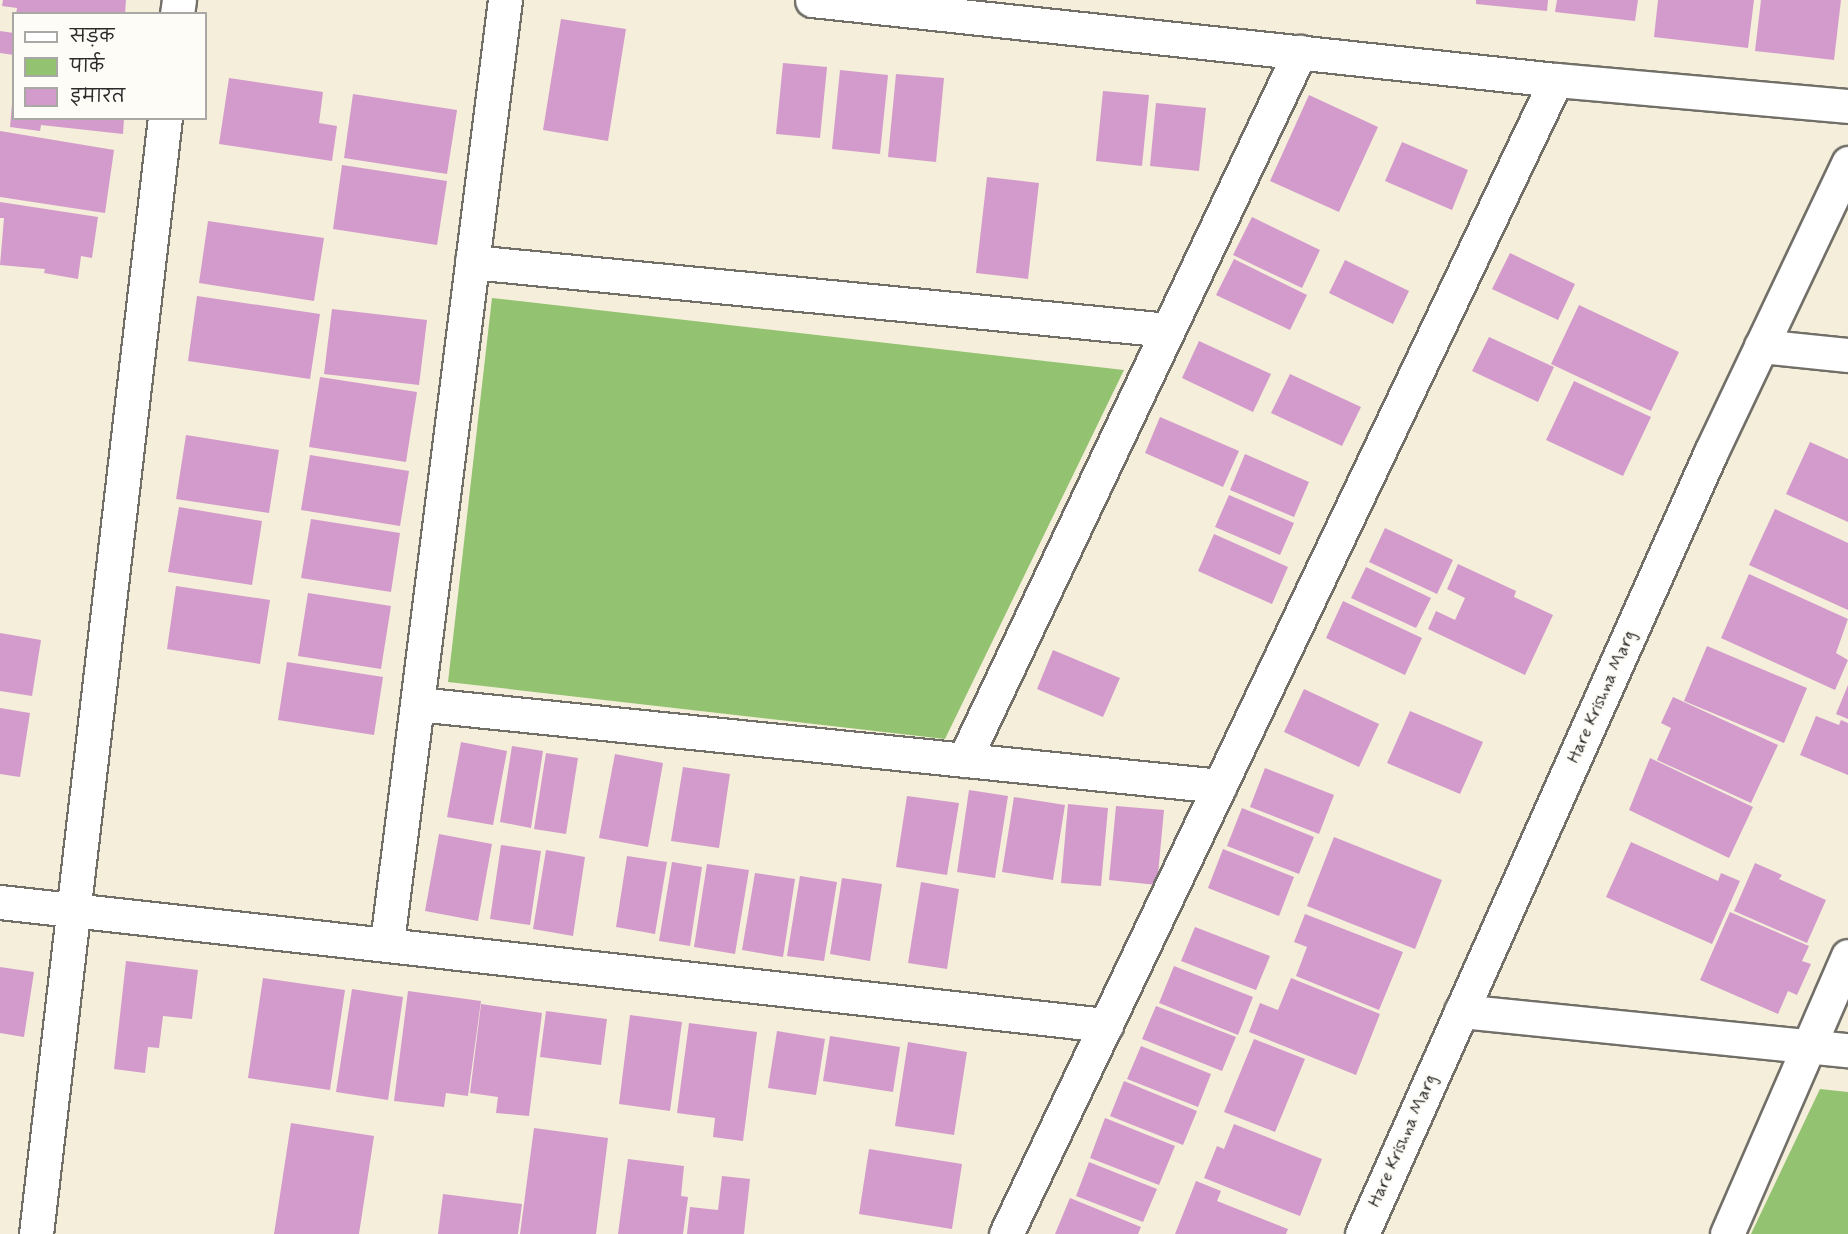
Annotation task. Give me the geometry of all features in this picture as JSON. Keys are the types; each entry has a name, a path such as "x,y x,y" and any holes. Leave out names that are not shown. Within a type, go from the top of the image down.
{"street":[{"path":"387,943 505,0"},
{"path":"812,0 1556,80 1848,106"},
{"path":"964,760 1300,52"},
{"path":"1006,1234 1556,80"},
{"path":"36,1234 165,120"},
{"name":"Hare Krishna Marg","path":"1362,1234 1761,346 1848,163"},
{"path":"472,262 1168,330"},
{"path":"1761,346 1848,355"},
{"path":"417,704 1220,786"},
{"path":"0,902 387,943 1106,1025"},
{"path":"1727,1234 1848,956"},
{"path":"1461,1011 1848,1050"}],"green space":[{"path":"492,298 1124,370 945,739 448,682"},
{"path":"1820,1089 1848,1092 1848,1234 1751,1234"}],"building":[{"path":"3,0 126,0 125,12 16,12 17,8 2,6"},
{"path":"1476,0 1548,0 1547,11 1476,4"},
{"path":"1557,0 1638,0 1635,21 1555,12"},
{"path":"1658,0 1754,0 1748,48 1654,37"},
{"path":"1761,0 1841,0 1834,60 1755,51"},
{"path":"561,19 626,29 608,141 543,130"},
{"path":"0,31 12,33 12,55 0,53"},
{"path":"783,63 827,67 820,138 776,134"},
{"path":"840,70 888,75 880,154 832,149"},
{"path":"896,74 944,78 936,162 888,157"},
{"path":"229,78 323,92 319,123 337,126 332,161 219,144"},
{"path":"1103,91 1149,95 1142,166 1096,161"},
{"path":"353,94 457,110 447,174 344,158"},
{"path":"1309,95 1378,127 1339,212 1270,181"},
{"path":"1156,103 1206,108 1199,171 1150,166"},
{"path":"12,104 12,120 124,120 123,134 41,125 40,131 10,127"},
{"path":"0,131 114,150 105,213 0,197"},
{"path":"1402,142 1468,170 1452,210 1385,181"},
{"path":"342,165 447,181 437,245 333,229"},
{"path":"987,177 1039,183 1028,279 976,273"},
{"path":"0,202 98,217 92,258 81,256 78,279 44,273 45,269 0,265 4,218 0,218"},
{"path":"1252,217 1320,250 1302,288 1233,255"},
{"path":"208,221 324,238 314,301 199,283"},
{"path":"1510,253 1575,284 1558,320 1492,289"},
{"path":"1234,259 1307,295 1290,330 1216,295"},
{"path":"1345,260 1409,291 1393,324 1329,293"},
{"path":"197,296 320,314 310,379 188,361"},
{"path":"1579,305 1679,352 1651,411 1551,364"},
{"path":"332,309 427,320 419,385 324,374"},
{"path":"1489,337 1554,367 1538,402 1472,371"},
{"path":"1199,341 1271,374 1253,412 1182,378"},
{"path":"1290,374 1361,407 1342,446 1271,413"},
{"path":"320,377 417,392 406,462 309,447"},
{"path":"1574,381 1651,417 1623,476 1546,440"},
{"path":"1160,417 1239,451 1223,487 1145,453"},
{"path":"186,435 279,450 269,513 176,499"},
{"path":"1810,442 1848,459 1848,522 1786,494"},
{"path":"1245,454 1309,482 1294,517 1230,490"},
{"path":"310,455 409,471 400,526 301,510"},
{"path":"1229,495 1294,523 1280,555 1215,527"},
{"path":"179,507 262,521 252,585 168,572"},
{"path":"1775,509 1848,543 1848,610 1749,565"},
{"path":"311,519 400,533 391,592 301,578"},
{"path":"1385,528 1453,560 1437,594 1369,562"},
{"path":"1214,534 1288,567 1272,604 1198,571"},
{"path":"1458,564 1516,591 1514,597 1553,615 1525,675 1428,629 1436,611 1455,620 1465,598 1447,589"},
{"path":"1366,567 1431,598 1416,628 1351,598"},
{"path":"1749,574 1848,619 1836,653 1848,660 1835,690 1721,638"},
{"path":"176,586 270,600 260,664 167,649"},
{"path":"308,593 391,606 381,669 298,656"},
{"path":"1343,601 1422,638 1405,675 1326,638"},
{"path":"0,633 41,640 32,696 0,691"},
{"path":"1707,646 1807,688 1784,743 1684,701"},
{"path":"1053,650 1120,678 1103,717 1037,689"},
{"path":"287,662 383,677 374,735 278,720"},
{"path":"1848,685 1848,719 1836,714"},
{"path":"1304,689 1379,724 1359,767 1284,732"},
{"path":"1673,697 1778,745 1751,803 1657,760 1671,728 1661,723"},
{"path":"0,708 30,713 20,777 0,774"},
{"path":"1410,711 1483,742 1460,794 1387,763"},
{"path":"1816,716 1839,725 1841,720 1848,723 1848,775 1800,755"},
{"path":"461,742 507,751 493,825 447,817"},
{"path":"512,746 543,751 531,828 500,822"},
{"path":"546,753 578,758 566,834 534,829"},
{"path":"615,754 663,763 648,847 599,838"},
{"path":"1650,758 1753,807 1729,858 1629,810"},
{"path":"683,767 730,774 719,848 671,841"},
{"path":"1265,768 1334,795 1319,834 1250,807"},
{"path":"969,790 1008,796 995,878 957,872"},
{"path":"907,796 959,803 947,875 896,867"},
{"path":"1014,797 1065,805 1053,880 1002,872"},
{"path":"1068,804 1108,808 1101,886 1061,883"},
{"path":"1116,806 1164,810 1157,885 1109,880"},
{"path":"1242,808 1314,837 1299,874 1227,846"},
{"path":"439,834 492,844 478,921 425,911"},
{"path":"1334,837 1442,880 1415,949 1307,906"},
{"path":"1631,842 1718,881 1721,873 1740,881 1712,944 1606,897"},
{"path":"501,845 541,851 530,925 490,919"},
{"path":"1223,849 1294,877 1279,916 1208,888"},
{"path":"546,850 585,857 573,936 533,929"},
{"path":"627,856 667,862 655,934 616,927"},
{"path":"672,862 702,867 690,946 659,941"},
{"path":"1755,863 1782,875 1779,879 1826,900 1807,943 1734,911"},
{"path":"707,864 749,870 735,954 694,947"},
{"path":"755,873 795,879 783,957 742,950"},
{"path":"800,876 837,882 824,961 787,956"},
{"path":"842,878 882,884 870,961 830,954"},
{"path":"921,882 959,889 947,969 908,963"},
{"path":"1730,912 1809,946 1802,961 1811,964 1797,995 1788,991 1778,1014 1700,980"},
{"path":"1305,914 1403,952 1379,1010 1296,976 1307,947 1294,942"},
{"path":"1195,927 1270,956 1256,990 1181,961"},
{"path":"126,961 198,970 192,1019 163,1016 159,1048 148,1047 145,1073 114,1069"},
{"path":"1174,966 1253,997 1238,1035 1159,1003"},
{"path":"0,967 34,972 24,1037 0,1033"},
{"path":"263,978 345,990 330,1090 248,1078"},
{"path":"1291,978 1380,1014 1356,1075 1249,1032 1260,1003 1278,1010"},
{"path":"352,989 403,997 388,1100 336,1092"},
{"path":"408,991 481,1001 468,1096 446,1093 444,1107 394,1101"},
{"path":"481,1004 542,1013 529,1116 496,1113 498,1097 470,1093"},
{"path":"1156,1006 1236,1037 1222,1071 1142,1039"},
{"path":"546,1011 607,1019 601,1065 540,1057"},
{"path":"630,1015 682,1022 670,1111 619,1104"},
{"path":"689,1023 757,1032 743,1141 713,1137 715,1118 677,1113"},
{"path":"777,1031 825,1039 816,1095 768,1088"},
{"path":"830,1036 900,1047 893,1092 823,1081"},
{"path":"1254,1039 1305,1059 1275,1132 1224,1112"},
{"path":"908,1042 967,1052 954,1135 895,1126"},
{"path":"1141,1046 1211,1074 1198,1107 1127,1079"},
{"path":"1124,1081 1197,1111 1183,1145 1110,1116"},
{"path":"1105,1118 1175,1146 1159,1185 1090,1158"},
{"path":"291,1123 374,1136 359,1234 274,1234"},
{"path":"1234,1124 1322,1159 1300,1216 1204,1178 1217,1146 1224,1149"},
{"path":"534,1128 608,1138 596,1234 520,1234"},
{"path":"869,1149 962,1164 952,1229 859,1214"},
{"path":"628,1159 684,1166 681,1196 688,1197 683,1234 618,1234"},
{"path":"1089,1162 1157,1189 1143,1222 1076,1196"},
{"path":"722,1176 750,1179 744,1234 687,1234 690,1207 718,1210"},
{"path":"1196,1181 1221,1191 1217,1201 1288,1229 1286,1234 1175,1234"},
{"path":"443,1194 522,1204 518,1234 438,1234"},
{"path":"1070,1198 1141,1227 1138,1234 1055,1234"}]}
